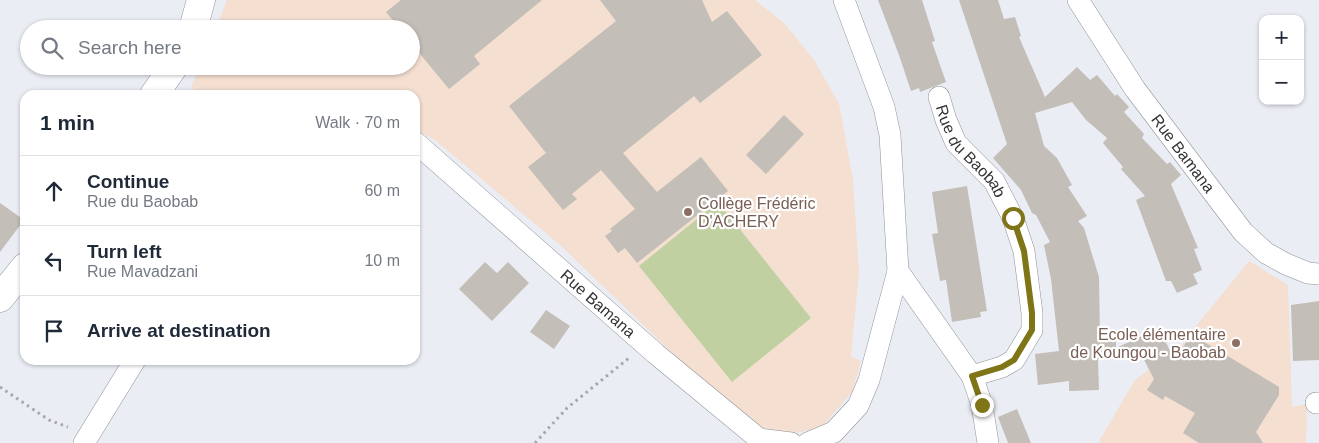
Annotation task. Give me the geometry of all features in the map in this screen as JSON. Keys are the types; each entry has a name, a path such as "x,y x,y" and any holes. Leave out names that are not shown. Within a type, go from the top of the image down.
{"main road":[{"path":"197,20 202,1"},
{"path":"157,90 168,75"},
{"path":"0,298 20,273"}],"street":[{"path":"808,443 834,432 858,406 869,380 898,271 890,143 886,116 844,0"},
{"name":"Rue Bamana","path":"1078,0 1135,89 1244,232 1266,253 1308,273 1319,274"},
{"name":"Rue du Baobab","path":"939,97 956,143 994,181 1013,218 1024,251 1032,313 1032,330 1014,360 1002,367 972,376"},
{"name":"Rue Bamana","path":"420,146 645,344 759,439 791,443"},
{"path":"898,271 972,376 982,405 988,443"},
{"path":"89,436 131,365"}],"path":[{"path":"536,443 567,408 645,344"},
{"path":"0,387 49,420 89,436"}],"shaded area":[{"name":"Collège Frédéric D'ACHERY","path":"227,0 755,0 785,24 814,60 839,104 853,179 859,272 851,357 861,361 852,392 821,428 789,434 764,429 712,391 560,245 436,141 420,132 420,90 194,90 191,87 196,75 420,75 420,20 219,20"},
{"name":"Ecole élémentaire de Koungou - Baobab","path":"1249,261 1288,285 1292,407 1307,404 1306,443 1101,443 1099,441 1135,380 1166,356 1173,357"}],"green space":[{"path":"718,202 811,318 732,382 639,266"}],"building":[{"path":"401,0 542,0 474,56 480,64 449,89 420,54 420,20 393,20 386,12"},
{"path":"600,0 702,0 712,22 727,11 762,55 700,103 694,96 623,153 657,192 701,157 728,191 637,263 625,248 618,253 605,236 612,231 610,229 635,209 601,170 572,194 577,199 563,210 528,167 546,153 509,106 616,21"},
{"path":"878,0 922,0 935,41 932,42 946,82 920,92 919,88 911,91"},
{"path":"959,0 998,0 1004,19 1015,17 1021,36 1019,37 1045,97 1077,67 1090,80 1097,75 1115,96 1117,94 1129,107 1124,112 1144,134 1142,138 1167,164 1170,162 1181,175 1171,184 1198,248 1194,249 1202,270 1193,274 1198,284 1177,293 1171,281 1166,281 1136,200 1145,196 1121,169 1123,167 1103,143 1107,138 1086,120 1072,102 1035,113 1044,146 1057,158 1072,185 1068,187 1087,216 1078,221 1084,228 1099,277 1100,339 1116,338 1116,348 1159,328 1175,361 1191,334 1279,387 1279,395 1256,432 1263,443 1199,443 1183,433 1195,413 1165,396 1163,400 1147,390 1154,379 1142,356 1098,359 1099,390 1069,391 1069,381 1038,385 1035,354 1059,351 1051,279 1044,245 1050,242 1036,215 1032,213 1021,190 993,158 1007,144"},
{"path":"784,115 804,134 766,174 746,155"},
{"path":"967,186 987,311 980,312 981,317 952,322 946,280 940,281 932,234 938,233 932,192"},
{"path":"0,203 20,217 20,225 0,252"},
{"path":"485,262 497,273 508,262 529,283 492,321 459,289"},
{"path":"1319,301 1319,360 1293,361 1291,305"},
{"path":"546,310 570,326 554,349 530,332"},
{"path":"1017,409 1031,443 1008,443 998,417"}],"place":[{"name":"Collège Frédéric D'ACHERY","path":"688,212"},
{"name":"Ecole élémentaire de Koungou - Baobab","path":"1236,343"}],"route":[{"path":"982,405 972,376 1002,367 1014,360 1032,330 1032,313 1024,251 1013,218"}]}
